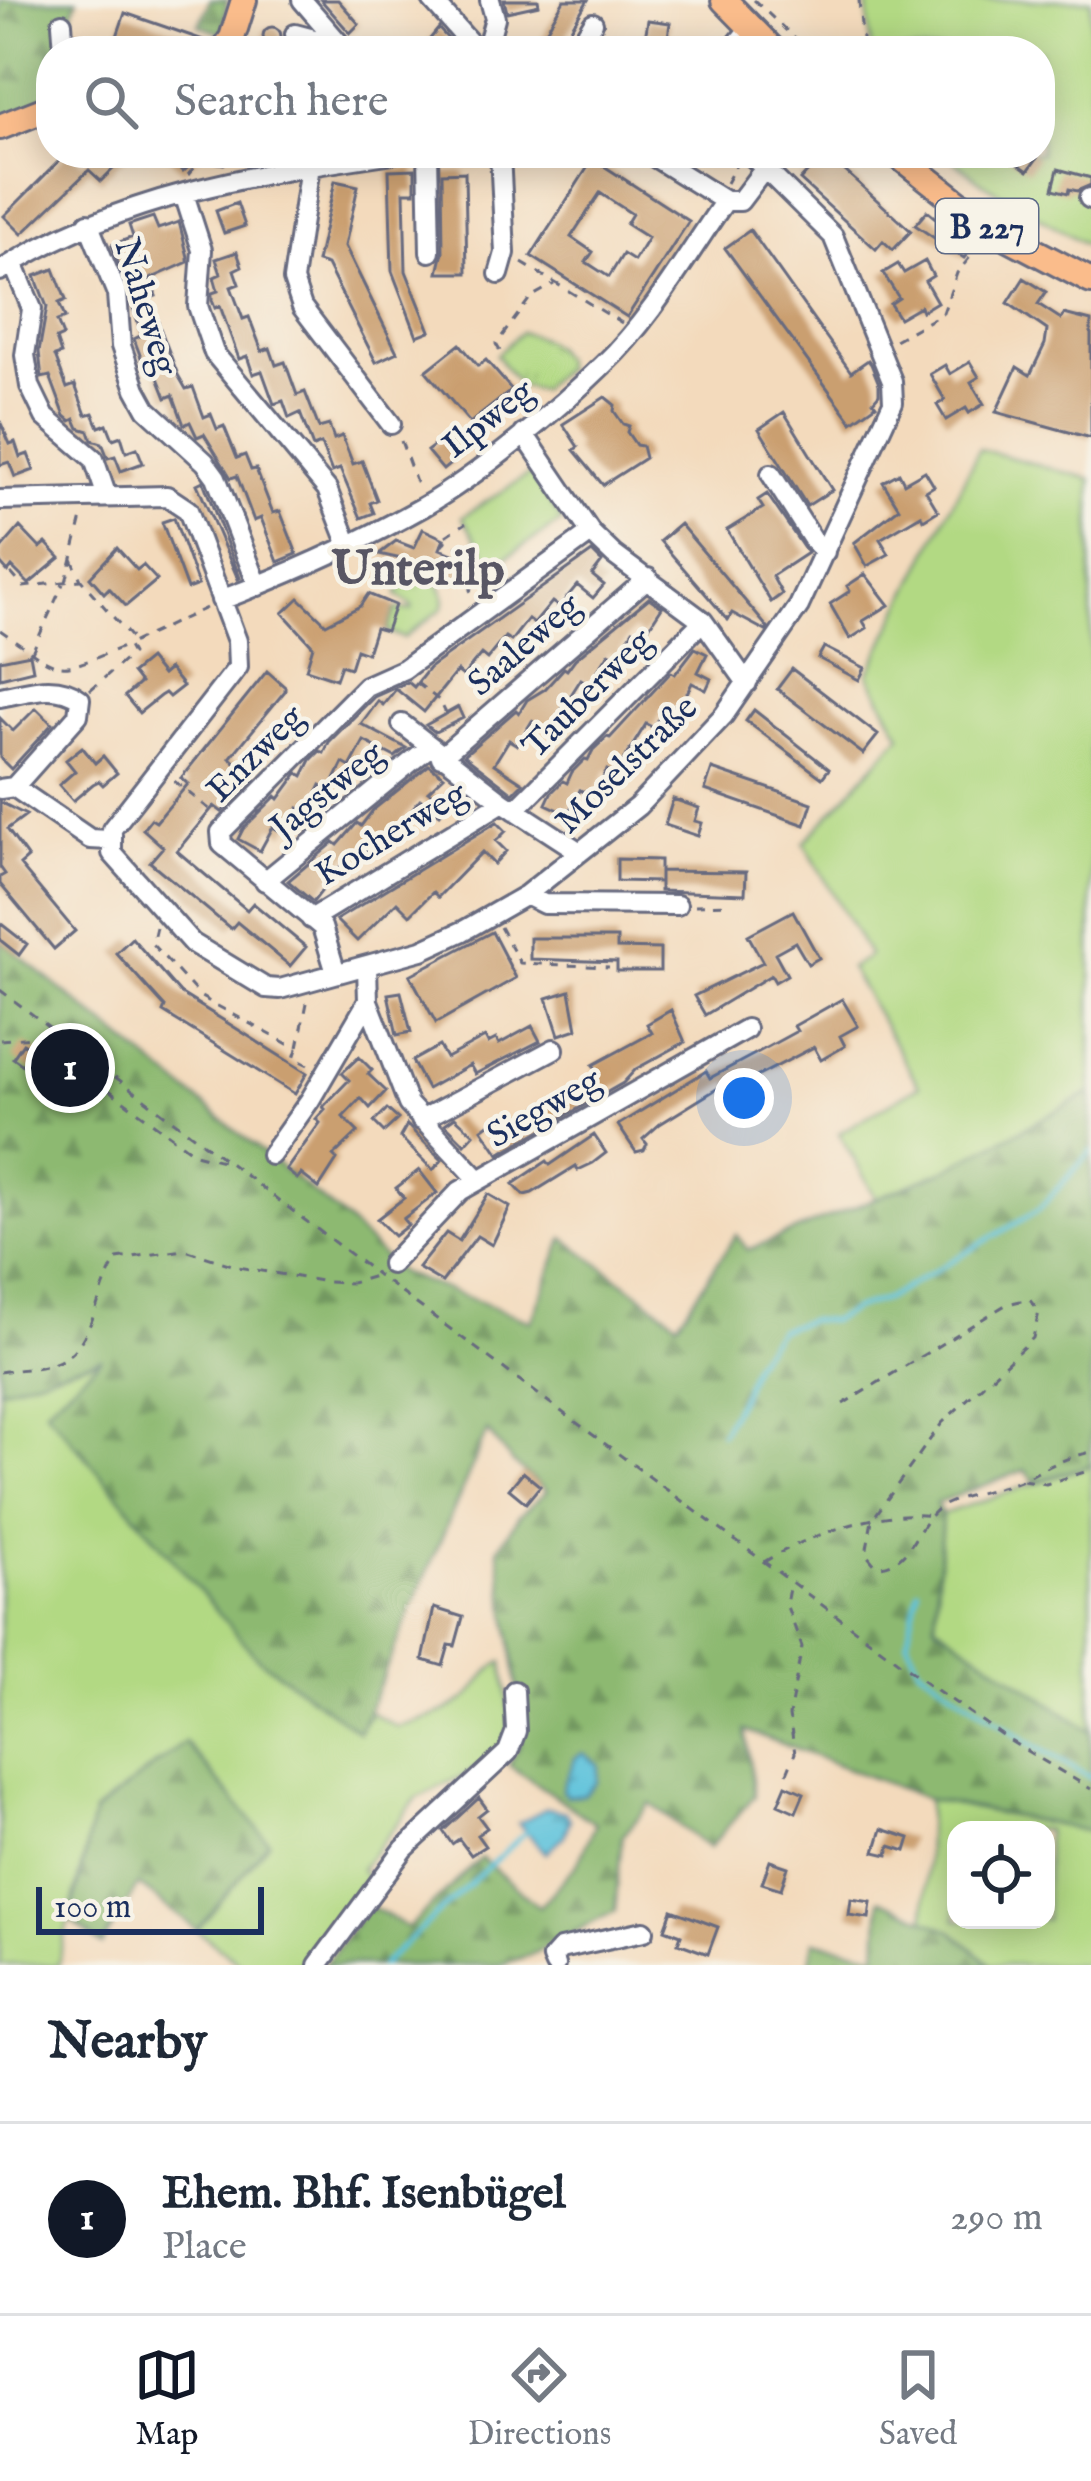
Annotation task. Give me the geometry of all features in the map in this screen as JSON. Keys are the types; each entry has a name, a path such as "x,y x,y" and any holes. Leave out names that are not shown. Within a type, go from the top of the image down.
{"main road":[{"path":"233,36 244,0"},
{"path":"724,0 759,36"},
{"path":"0,127 36,113"},
{"name":"B 227","path":"914,168 992,229 1091,281"}],"street":[{"path":"302,0 333,36"},
{"path":"432,0 467,36"},
{"path":"487,36 495,18 490,0"},
{"path":"62,23 63,36"},
{"path":"585,36 593,23"},
{"path":"744,36 751,28"},
{"path":"295,34 303,36"},
{"path":"107,497 94,460 45,417 30,386 25,368 32,309 6,267 88,223 286,168"},
{"path":"311,168 293,280 310,318 391,424"},
{"path":"428,168 430,252"},
{"path":"499,274 505,253 501,168"},
{"path":"672,168 722,199 740,201 765,168"},
{"name":"Moselstraße","path":"109,840 112,853 191,943 266,988 280,989 422,950 494,915 638,806 693,751 799,606 893,402 892,381 832,236 765,168"},
{"path":"184,194 202,250 198,306 214,353 327,489 348,543"},
{"name":"Ilpweg","path":"221,600 424,506 524,434 606,362 634,330 722,199"},
{"name":"Naheweg","path":"88,223 116,294 121,346 136,389 147,409 216,476 258,586"},
{"path":"524,434 591,533 703,621 747,682"},
{"path":"771,474 825,552"},
{"path":"0,500 167,496 188,511 237,641 238,667 112,829 109,840 90,839 7,788 77,715 80,699 66,688 0,697"},
{"path":"402,670 591,533"},
{"name":"Saaleweg","path":"435,752 459,742 648,578"},
{"name":"Tauberweg","path":"509,806 703,621"},
{"name":"Enzweg","path":"336,973 322,927 222,844 221,832 366,686 402,670"},
{"path":"402,724 509,806 580,852"},
{"name":"Jagstweg","path":"266,881 435,752"},
{"name":"Kocherweg","path":"311,919 509,806"},
{"path":"526,895 544,904 677,905"},
{"path":"367,966 368,1001 408,1104 479,1180"},
{"path":"271,1155 368,1001"},
{"name":"Siegweg","path":"384,1269 460,1191 746,1029"},
{"path":"421,1120 554,1049"},
{"path":"318,1965 404,1849 508,1752 516,1731 514,1691"},
{"path":"555,1965 552,1958 560,1949 644,1931"}],"path":[{"path":"754,0 792,36"},
{"path":"859,0 862,36"},
{"path":"722,199 738,168"},
{"path":"878,350 943,313 957,273 985,239"},
{"path":"505,253 634,330"},
{"path":"500,352 496,344 531,297 556,283"},
{"path":"391,424 406,450 424,506"},
{"path":"32,652 65,582 84,513"},
{"path":"446,536 466,523"},
{"path":"441,546 446,542 462,548 482,566"},
{"path":"72,559 81,580 135,642"},
{"path":"486,610 470,590 488,559"},
{"path":"11,573 23,587 81,580"},
{"path":"0,630 53,667 71,668 202,610"},
{"path":"80,699 132,654 127,645"},
{"path":"402,670 440,701 459,742"},
{"path":"158,768 228,824"},
{"path":"677,905 729,904"},
{"path":"160,909 152,944 202,997 297,1049"},
{"path":"494,915 520,963 609,967"},
{"path":"311,980 294,1058 325,1075"},
{"path":"0,990 384,1269 763,1563 1010,1741 1091,1789"},
{"path":"0,1040 33,1037 46,1043 194,1154 232,1163"},
{"path":"0,1372 63,1360 88,1331 104,1279 117,1259 185,1250 238,1267 351,1283 384,1269"},
{"path":"843,1404 1007,1304 1029,1299 1036,1305 1040,1319 1033,1338 958,1403 871,1522 869,1561 890,1566 903,1557 937,1508 1022,1480 1052,1462 1091,1452"},
{"path":"1022,1480 1046,1484 1091,1470"},
{"path":"763,1563 812,1537 908,1512 932,1516"},
{"path":"787,1773 795,1753 789,1716 802,1647 786,1604 790,1582"}],"green space":[{"path":"0,0 77,0 64,36 36,36 36,113 0,127"},
{"path":"210,0 227,0 223,34 199,25"},
{"path":"867,0 1091,0 1091,248 964,168 1055,168 1055,36 870,36"},
{"path":"521,332 548,343 562,359 564,367 540,390 519,386 496,355"},
{"path":"979,449 1091,479 1091,1093 942,1172 876,1198 839,1133 919,1086 850,968 869,956 804,843 901,735 868,674"},
{"path":"531,473 562,521 493,566 462,517"},
{"path":"419,572 439,585 443,608 404,638 387,632 396,609 412,610 397,595 407,573"},
{"path":"0,940 339,1214 400,1273 531,1321 564,1238 678,1322 736,1235 748,1250 941,1172 1091,1093 1091,1465 1035,1482 1025,1470 936,1503 942,1514 935,1624 1091,1731 1091,1832 1055,1821 928,1799 745,1730 754,1796 709,1848 650,1803 622,1837 615,1911 530,1955 498,1965 324,1965 369,1905 408,1928 481,1858 539,1907 577,1864 596,1824 509,1765 520,1745 522,1721 498,1548 519,1516 547,1491 512,1462 487,1431 359,1732 256,1657 45,1409 102,1358 0,1389"},
{"path":"105,1356 46,1409 359,1732 370,1712 397,1727 444,1711 469,1696 503,1662 510,1720 507,1741 485,1765 417,1798 361,1869 367,1877 304,1965 242,1965 197,1930 268,1842 185,1742 94,1813 58,1965 0,1965 0,1389"},
{"path":"1091,1465 1091,1731 935,1624 942,1514"},
{"path":"185,1742 269,1842 197,1930 138,1885 102,1945 70,1920 94,1813"},
{"path":"928,1799 1037,1821 947,1821 947,1929 1055,1929 1055,1825 1091,1832 1091,1965 991,1965 952,1932 925,1919"},
{"path":"880,1899 952,1931 991,1965 809,1965 814,1941 877,1954"}],"water":[{"path":"583,1753 599,1765 597,1782 584,1795 567,1796 563,1786 575,1758"},
{"path":"547,1808 565,1812 570,1819 564,1836 546,1853 518,1823"}],"building":[{"path":"321,0 338,0 359,24 350,33"},
{"path":"504,0 538,0 539,5 507,12"},
{"path":"564,0 588,0 566,36 543,36"},
{"path":"125,13 192,36 117,36"},
{"path":"648,20 670,23 668,36 645,36"},
{"path":"265,29 279,29 281,36 263,36"},
{"path":"52,168 114,168 101,181 89,170 22,234 4,216"},
{"path":"587,168 607,168 689,221 627,317 531,256","holes":["600,193 632,214 626,224 648,238 634,261 623,254 609,277 586,262 593,252 571,237"]},
{"path":"811,168 842,168 911,231 893,250 883,241 876,249 800,180"},
{"path":"415,169 415,192 404,192 406,271 430,331 417,336 392,271 389,170"},
{"path":"1058,169 1091,178 1091,185 1068,193 1053,189"},
{"path":"465,172 467,273 438,273 443,252 442,173"},
{"path":"335,181 358,186 345,246 397,352 376,362 327,265 317,262"},
{"path":"237,203 245,226 224,233 216,211"},
{"path":"927,211 972,248 964,258 915,225"},
{"path":"153,217 158,229 179,222 188,257 188,262 150,279 156,296 150,298 160,328 178,375 186,389 193,387 204,417 211,414 217,429 224,426 237,458 245,455 251,470 256,469 273,513 280,511 297,554 278,562 261,518 254,521 237,476 231,478 204,434 197,437 190,422 184,425 173,395 166,398 153,365 145,368 134,339 142,335 112,245 133,237 129,225"},
{"path":"750,230 851,372 868,360 871,364 879,384 876,405 852,422 725,248"},
{"path":"237,252 242,266 234,270 239,284 231,287 243,319 249,317 262,351 270,348 276,365 285,362 297,395 305,392 319,428 329,425 334,439 342,436 353,464 362,461 377,500 370,503 374,513 361,518 340,469 332,472 321,444 313,447 300,413 289,418 283,401 274,404 262,371 253,374 247,356 239,359 220,306 215,308 212,300 212,293 218,291 214,277 221,274 216,259"},
{"path":"925,261 933,276 925,281 937,302 899,318 890,304 899,298 883,273 898,264 904,273"},
{"path":"54,269 66,300 59,303 65,318 57,321 63,336 56,339 61,354 55,356 67,388 75,385 86,415 93,413 99,427 107,424 113,439 121,436 126,452 137,448 143,463 121,471 102,443 65,416 50,376 42,378 39,352 47,307 35,276"},
{"path":"1024,278 1046,292 1038,304 1061,319 1064,314 1091,321 1091,438 996,412 1017,367 1030,375 1045,344 1047,330 1008,303"},
{"path":"460,344 478,366 486,360 512,390 470,423 426,371"},
{"path":"970,362 979,377 971,382 984,404 946,420 937,405 945,400 930,374 945,365 950,374"},
{"path":"605,397 629,426 627,432 642,446 645,458 603,485 574,450 578,447 563,424"},
{"path":"784,412 832,490 807,506 759,429"},
{"path":"0,421 10,444 15,442 20,457 28,454 34,470 15,477 9,462 0,465"},
{"path":"445,437 460,456 443,470 427,451"},
{"path":"925,471 934,486 926,491 938,511 923,520 921,515 880,539 889,554 867,566 854,543 899,508 883,482 899,473 904,483"},
{"path":"203,481 240,578 238,579 197,484"},
{"path":"767,494 807,553 772,576 782,594 771,602 727,530 763,508 758,500"},
{"path":"174,518 198,585 187,589 162,522"},
{"path":"680,524 766,631 732,613 728,620 660,541"},
{"path":"20,527 40,548 46,543 60,558 29,584 12,567 8,572 0,563 0,550"},
{"path":"423,529 444,539 440,549 467,560 456,583 406,560 379,554 396,541 414,548"},
{"path":"117,548 137,570 143,565 157,580 126,606 109,588 104,593 90,577"},
{"path":"592,552 602,562 592,575 604,585 593,598 577,585 559,607 552,602 534,624 528,619 511,641 505,637 487,659 481,654 463,676 457,671 424,712 396,689 383,705 378,701 361,724 406,748 395,757 364,741 350,767 343,763 330,790 321,785 308,812 299,808 285,834 273,827 260,851 238,839 374,697 408,682 414,687 429,668"},
{"path":"865,574 889,605 863,621 867,628 850,639 830,604"},
{"path":"368,594 395,605 386,631 375,628 367,653 356,649 350,668 341,665 336,679 306,669 313,646 283,613 299,598 326,624 360,606"},
{"path":"649,598 662,607 643,636 633,630 616,657 609,653 589,684 581,679 548,731 532,721 517,745 509,740 494,764 523,783 513,793 464,755 516,710 519,713 527,700"},
{"path":"824,647 865,668 859,680 818,658"},
{"path":"695,648 707,654 698,672 711,679 706,690 692,683 679,709 666,703 654,728 646,724 615,774 607,770 594,796 580,790 568,814 546,804 551,793 563,781 567,783 572,772 671,672 675,674"},
{"path":"30,654 33,670 0,678 0,660"},
{"path":"149,659 162,675 169,669 183,686 139,713 125,696 140,683 132,673"},
{"path":"792,669 878,735 863,754 777,689"},
{"path":"267,671 285,691 230,758 255,779 222,812 214,806 177,851 247,910 253,903 306,947 290,966 237,922 231,929 150,862 163,847 143,829 151,819 156,822 188,784 181,778"},
{"path":"458,707 463,718 435,732 426,725"},
{"path":"36,708 52,724 11,769 0,758 0,718 13,731"},
{"path":"754,710 829,769 822,778 746,721"},
{"path":"82,747 95,763 103,756 117,773 103,785 93,784 73,801 59,785 75,771 66,760"},
{"path":"429,765 444,776 428,791 447,805 440,814 420,799 384,844 376,838 358,860 350,854 313,902 288,881 334,842 338,845 357,823 361,826 373,810"},
{"path":"712,769 812,803 805,825 705,790"},
{"path":"673,799 699,808 698,836 665,825"},
{"path":"0,802 26,815 7,829 28,858 20,865 75,931 54,949 0,884 5,874 0,867"},
{"path":"497,822 506,831 496,841 506,851 494,864 482,852 438,897 433,892 410,915 397,902 357,941 336,920"},
{"path":"617,859 660,860 660,882 617,881"},
{"path":"660,871 746,872 745,894 660,891"},
{"path":"793,911 819,958 808,964 795,942 775,953 787,975 775,982 771,975 705,1015 694,996 763,962 748,935"},
{"path":"0,923 27,944 19,955 0,940"},
{"path":"492,932 516,978 436,1023 410,975"},
{"path":"132,938 180,993 307,1073 295,1094 163,1012 165,1007 116,953"},
{"path":"530,938 617,938 617,948 660,949 660,971 617,971 617,962 530,959"},
{"path":"570,991 577,1029 559,1035 547,998"},
{"path":"401,992 411,1032 397,1035 388,994"},
{"path":"842,999 858,1026 840,1036 845,1046 821,1060 814,1047 733,1089 728,1082 660,1124 643,1139 644,1150 636,1152 618,1125 706,1071 710,1078 797,1031 794,1026"},
{"path":"671,1010 685,1042 499,1154 482,1129 500,1116 508,1127 544,1102 548,1108 577,1092 599,1073 593,1065 652,1033 647,1024"},
{"path":"532,1026 540,1041 475,1074 470,1065 427,1089 412,1061 439,1046 446,1058 485,1037 488,1043 496,1039 499,1044"},
{"path":"23,1043 42,1055 31,1071 13,1058"},
{"path":"359,1057 386,1091 370,1108 361,1098 343,1117 358,1132 333,1156 337,1160 319,1188 301,1174 297,1179 286,1170 320,1123 316,1119 323,1107 349,1080 342,1073"},
{"path":"387,1109 398,1119 384,1132 374,1122"},
{"path":"455,1117 474,1134 465,1144 445,1124"},
{"path":"407,1125 442,1160 433,1170 400,1137"},
{"path":"594,1135 606,1153 593,1163 578,1170 576,1166 532,1193 524,1195 513,1184 547,1161 550,1165"},
{"path":"419,1170 437,1193 403,1219 408,1225 394,1236 377,1219 404,1198 396,1188"},
{"path":"488,1194 510,1207 492,1245 477,1236 442,1282 418,1268 446,1233 459,1241"},
{"path":"523,1472 540,1486 526,1503 509,1489"},
{"path":"434,1608 463,1617 443,1666 423,1660"},
{"path":"786,1785 804,1793 796,1812 778,1804"},
{"path":"479,1798 487,1809 478,1816 487,1828 477,1835 485,1846 471,1855 459,1839 452,1844 443,1831"},
{"path":"882,1829 910,1838 906,1851 890,1846 888,1855 875,1852"},
{"path":"770,1861 788,1867 781,1889 762,1883"},
{"path":"851,1899 871,1902 869,1918 849,1915"},
{"path":"672,1910 718,1927 708,1954 678,1943 681,1935 665,1929"}],"waterway":[{"path":"721,1433 753,1363 778,1330 808,1320 831,1321 886,1299 1037,1211 1091,1152"},
{"path":"918,1589 907,1641 920,1668 1033,1745 1091,1778"},
{"path":"382,1965 528,1830"}],"place":[{"name":"Ehem. Bhf. Isenbügel","path":"70,1068"}],"district":[{"name":"Unterilp","path":"418,567"}]}
